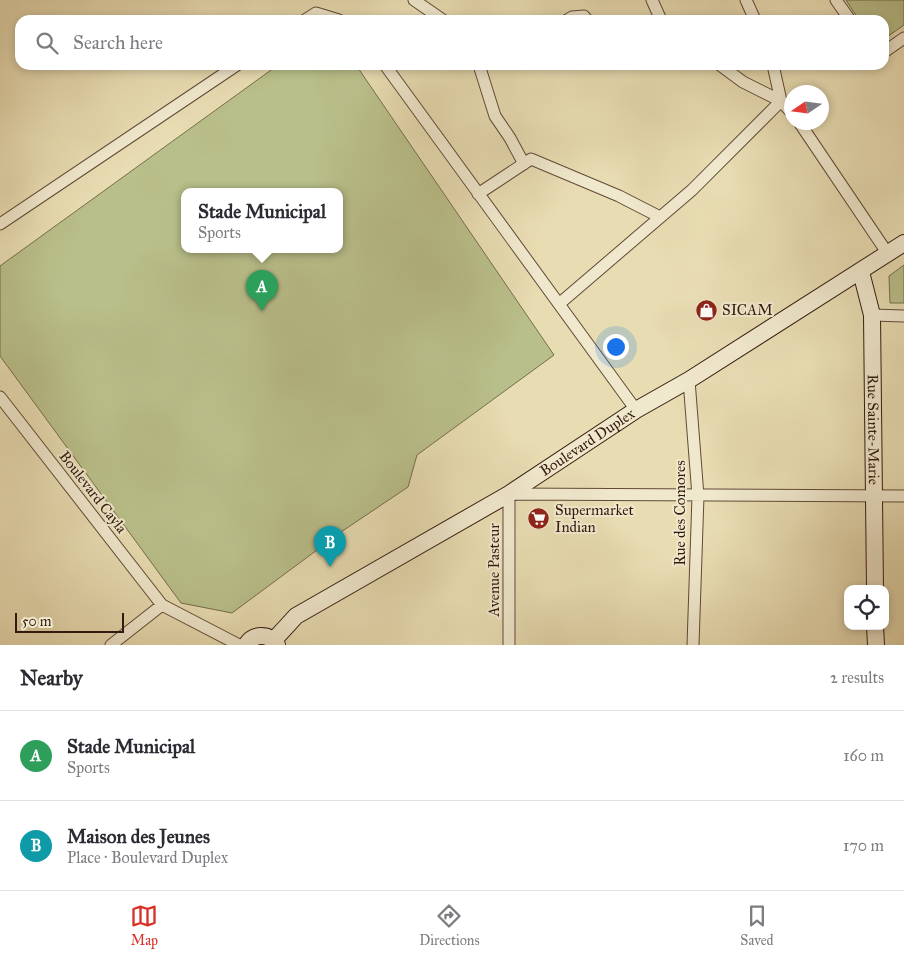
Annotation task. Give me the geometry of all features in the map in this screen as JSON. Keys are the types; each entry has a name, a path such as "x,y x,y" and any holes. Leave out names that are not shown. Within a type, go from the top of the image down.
{"main road":[{"name":"Boulevard Duplex","path":"276,643 296,616 509,494 636,410 689,380 904,243"},
{"name":"Rue Sainte-Marie","path":"861,272 872,315 875,585"},
{"path":"875,630 876,645"},
{"path":"246,645 252,638 257,636 263,636 276,643"}],"street":[{"path":"414,0 436,15"},
{"path":"652,0 660,15"},
{"path":"746,0 753,15"},
{"path":"836,0 846,15"},
{"path":"889,48 904,38"},
{"path":"0,224 231,70"},
{"path":"389,70 636,410"},
{"path":"481,70 496,116 524,164"},
{"path":"727,70 743,82 784,104"},
{"path":"774,70 781,101"},
{"path":"558,304 692,190 781,101"},
{"path":"804,130 888,254"},
{"path":"478,194 531,159 619,196 660,217"},
{"path":"872,315 904,316"},
{"name":"Rue des Comores","path":"689,380 698,496 693,645"},
{"name":"Boulevard Cayla","path":"0,397 162,605"},
{"path":"509,494 904,496"},
{"name":"Avenue Pasteur","path":"509,494 509,645"},
{"path":"111,645 162,605 239,645"}],"green space":[{"path":"846,0 904,0 904,25 889,36 889,15 856,15"},
{"path":"271,70 359,70 554,355 417,455 408,487 344,530 232,613 181,603 0,356 0,266"},
{"path":"904,265 904,303 890,303 889,276"}],"place":[{"name":"SICAM","path":"706,310"},
{"name":"Stade Municipal","path":"262,311"},
{"name":"Supermarket Indian","path":"539,519"},
{"name":"Maison des Jeunes","path":"330,567"}]}
